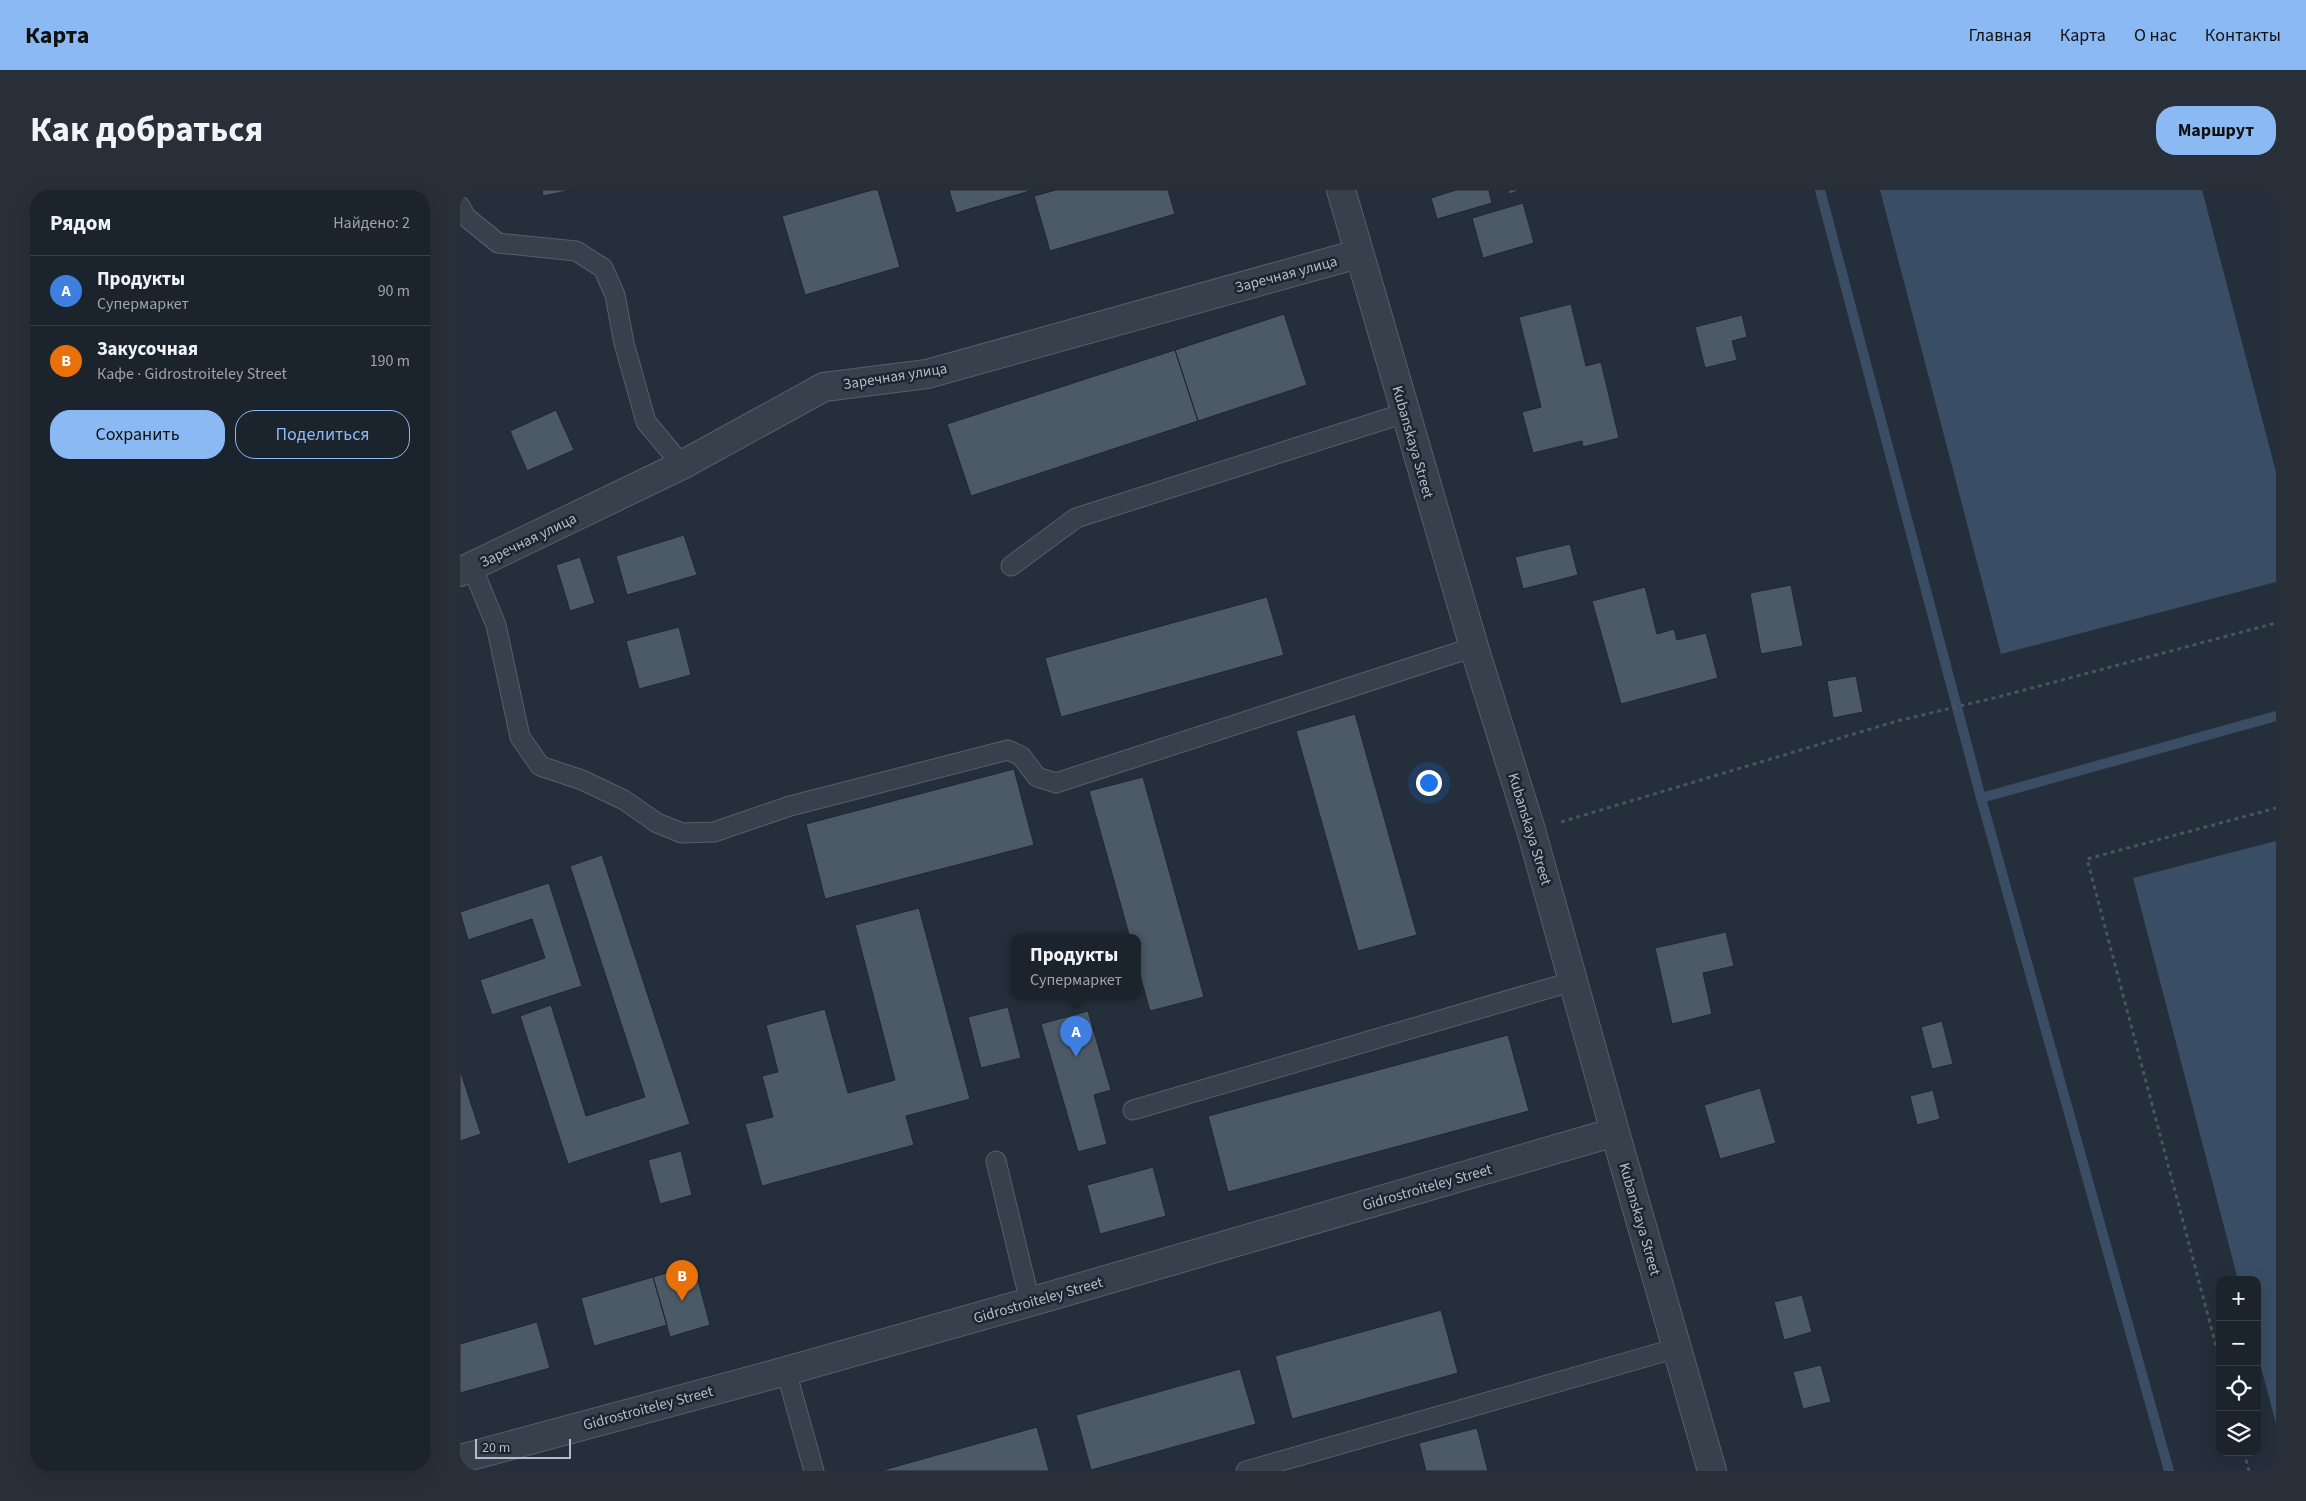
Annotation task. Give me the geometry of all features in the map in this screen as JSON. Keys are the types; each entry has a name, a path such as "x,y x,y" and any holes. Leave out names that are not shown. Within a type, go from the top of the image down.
{"street":[{"name":"Kubanskaya Street","path":"1341,190 1358,254 1474,647 1531,830 1614,1132 1712,1471"},
{"name":"Заречная улица","path":"466,569 682,465 824,387 927,374 1358,254"},
{"name":"Gidrostroiteley Street","path":"460,1458 786,1371 1614,1132"}],"lane":[{"path":"460,206 466,217 498,242 576,251 603,268 615,295 624,343 646,422 682,465"},
{"path":"1011,566 1076,518 1405,413"},
{"path":"466,569 496,625 520,737 540,766 582,780 624,800 657,823 682,833 714,832 790,806 1008,750 1021,756 1037,778 1056,783 1474,647"},
{"path":"1133,1110 1574,981"},
{"path":"996,1161 1030,1302"},
{"path":"1246,1471 1678,1348"},
{"path":"786,1371 814,1471"}],"path":[{"path":"1531,830 1897,721 1998,697 2276,623"},
{"path":"2216,1346 2087,859 2276,808"},
{"path":"2245,1456 2249,1471"}],"water":[{"path":"1880,190 2202,190 2276,472 2276,582 2001,654"},
{"path":"2276,841 2276,1424 2261,1367 2261,1276 2237,1276 2133,878"}],"building":[{"path":"542,190 572,190 543,196"},
{"path":"872,190 878,190 900,267 805,295 782,216"},
{"path":"949,190 1033,190 956,213"},
{"path":"1056,190 1168,190 1175,214 1050,251 1034,196"},
{"path":"1456,190 1493,190 1489,191 1492,203 1437,219 1431,198"},
{"path":"1508,190 1521,190 1509,194"},
{"path":"1523,203 1534,243 1483,258 1472,218"},
{"path":"1571,304 1586,366 1601,362 1619,438 1583,447 1582,441 1533,453 1522,412 1541,407 1519,317"},
{"path":"1284,314 1307,385 1198,421 1175,350"},
{"path":"1742,315 1747,337 1732,341 1737,360 1705,368 1695,327"},
{"path":"1175,350 1198,421 971,496 947,424"},
{"path":"556,410 574,450 527,471 510,431"},
{"path":"684,535 697,575 627,595 616,556"},
{"path":"1570,544 1578,575 1523,589 1515,557"},
{"path":"580,557 595,603 570,611 556,565"},
{"path":"1791,585 1803,646 1761,654 1750,593"},
{"path":"1645,587 1657,634 1674,629 1677,640 1706,633 1718,678 1621,704 1592,601"},
{"path":"1267,597 1284,655 1061,717 1045,658"},
{"path":"679,627 691,675 639,689 626,641"},
{"path":"1856,676 1863,712 1833,718 1827,681"},
{"path":"1355,714 1417,935 1358,951 1296,731"},
{"path":"1014,769 1034,845 825,899 806,824"},
{"path":"1143,777 1204,997 1150,1011 1141,979 1141,934 1129,934 1089,791"},
{"path":"602,855 690,1124 568,1164 520,1016 551,1005 586,1116 645,1097 570,866"},
{"path":"549,883 582,986 492,1015 480,980 545,958 532,919 468,940 460,912"},
{"path":"919,908 970,1099 906,1116 914,1145 762,1186 745,1124 773,1117 762,1076 778,1072 766,1025 825,1009 848,1093 895,1080 855,925"},
{"path":"1726,932 1734,966 1703,973 1712,1014 1672,1024 1655,948"},
{"path":"1008,1007 1021,1058 981,1068 968,1017"},
{"path":"1088,1011 1111,1090 1094,1095 1107,1144 1078,1152 1041,1024"},
{"path":"1942,1021 1953,1064 1932,1069 1921,1027"},
{"path":"1508,1035 1529,1111 1228,1192 1208,1116"},
{"path":"460,1070 481,1134 460,1141"},
{"path":"1760,1088 1776,1143 1720,1159 1704,1105"},
{"path":"1933,1090 1940,1119 1917,1125 1910,1096"},
{"path":"681,1151 692,1195 660,1204 648,1160"},
{"path":"1153,1167 1166,1216 1100,1234 1087,1185"},
{"path":"694,1265 710,1325 670,1337 653,1277"},
{"path":"653,1277 667,1325 594,1346 581,1298"},
{"path":"1802,1295 1812,1332 1784,1340 1774,1302"},
{"path":"1441,1310 1458,1373 1292,1419 1275,1356"},
{"path":"537,1322 550,1368 460,1393 460,1344"},
{"path":"1821,1365 1831,1402 1803,1409 1793,1372"},
{"path":"1240,1369 1256,1424 1091,1470 1076,1415"},
{"path":"1037,1427 1049,1471 880,1471"},
{"path":"1477,1428 1488,1471 1426,1471 1419,1443"}],"waterway":[{"path":"1820,190 1981,798"},
{"path":"2169,1471 1981,798 2276,716"}],"place":[{"name":"Продукты","path":"1076,1057"},
{"name":"Закусочная","path":"682,1301"}]}
